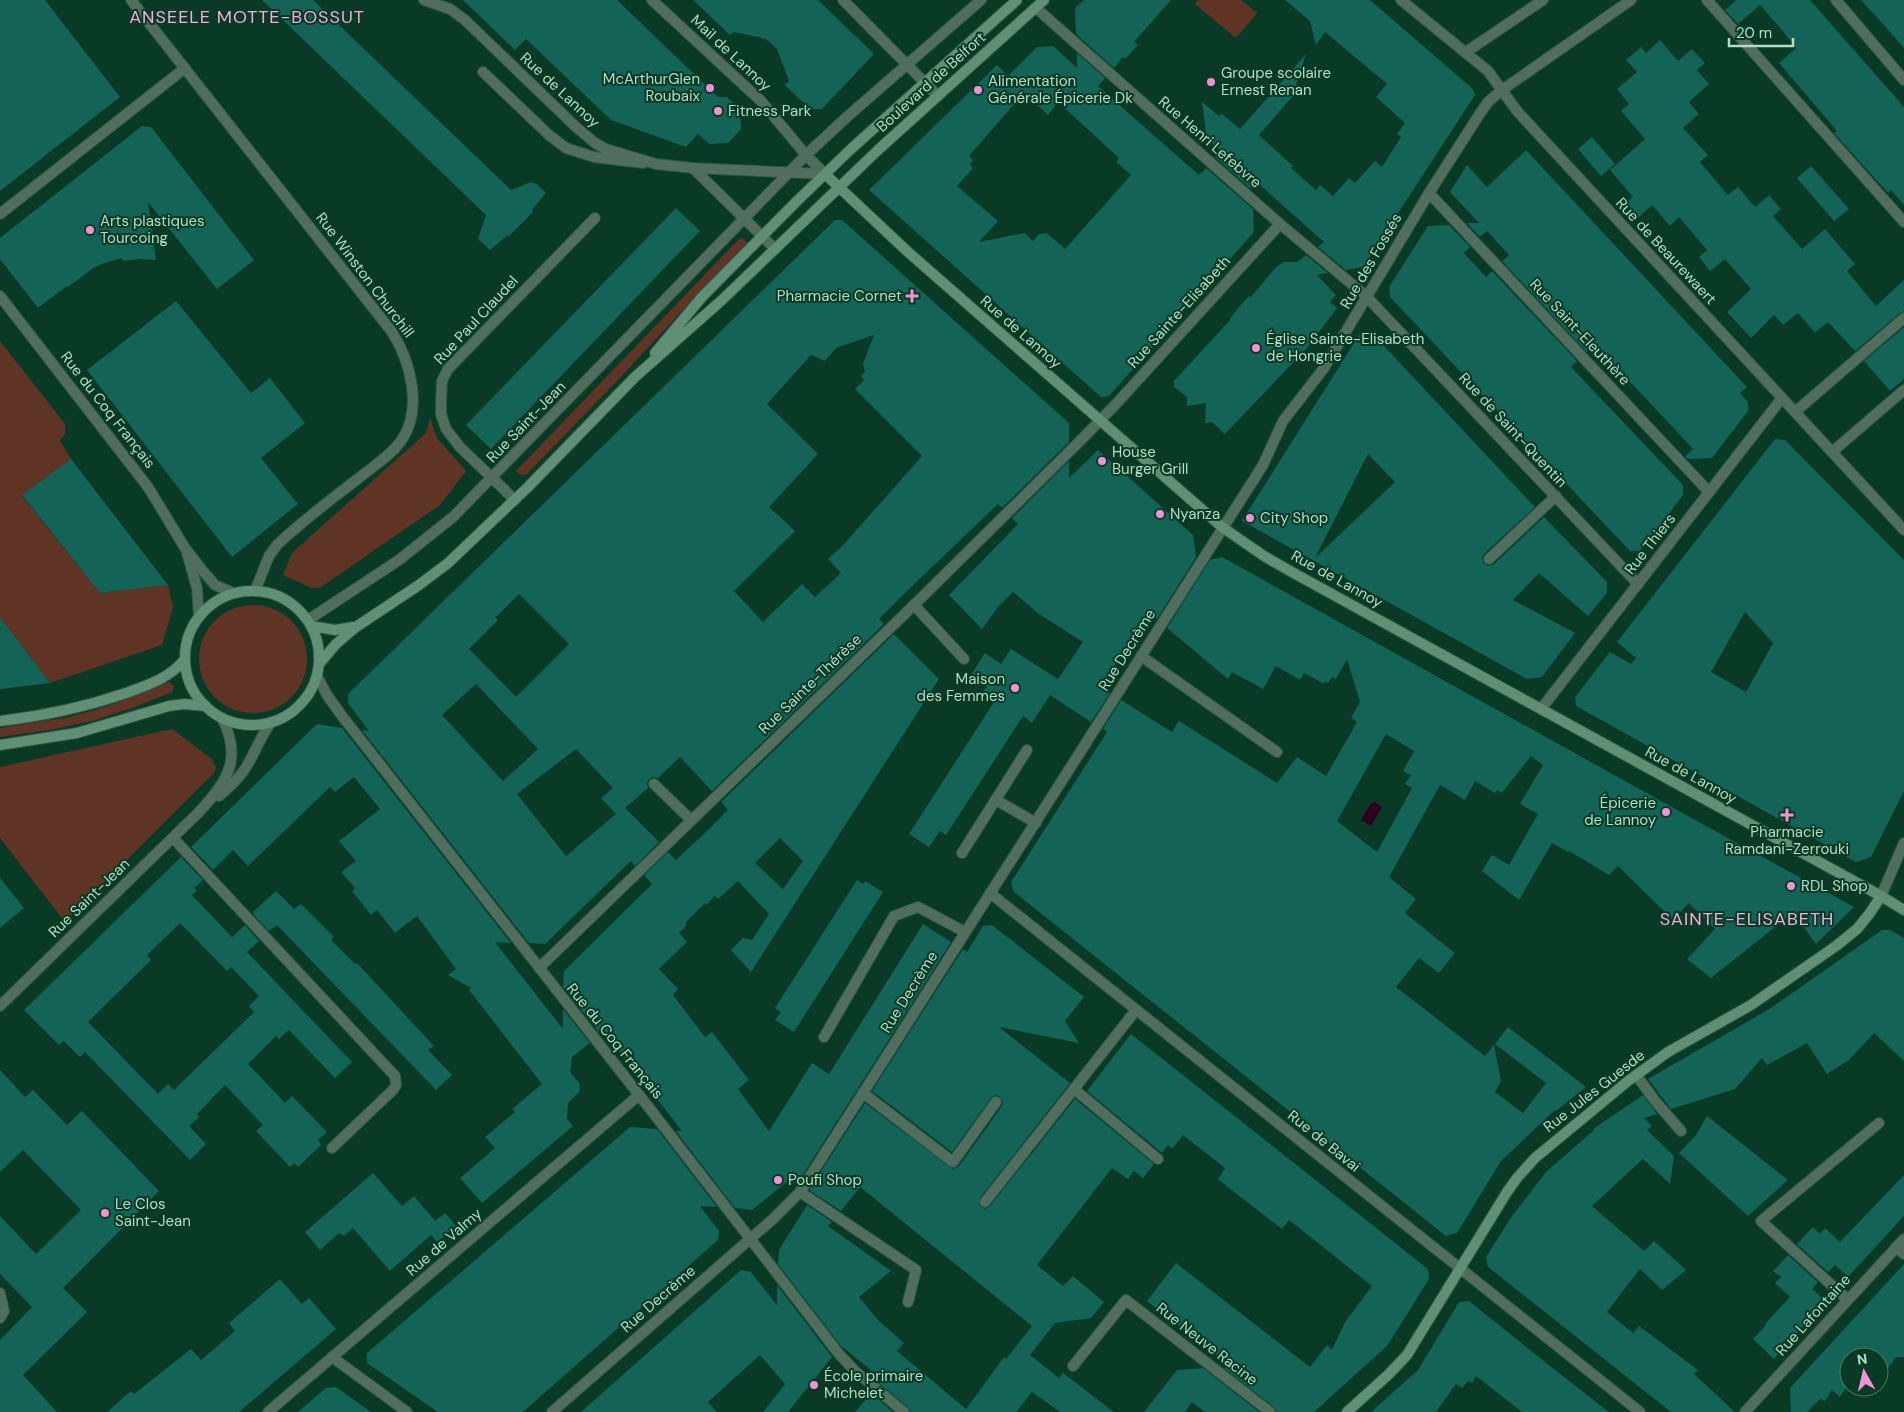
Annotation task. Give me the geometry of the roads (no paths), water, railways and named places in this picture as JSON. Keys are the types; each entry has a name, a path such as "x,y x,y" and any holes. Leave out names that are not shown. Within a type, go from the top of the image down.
{"main road":[{"name":"Boulevard de Belfort","path":"824,174 1018,0"},
{"name":"Boulevard de Belfort","path":"838,188 1044,0"},
{"path":"635,378 692,308 824,174"},
{"name":"Rue de Lannoy","path":"824,174 908,252 1222,527 1264,556 1904,910"},
{"path":"319,664 336,644 356,627 432,576 460,552 515,500 635,378 712,309 838,188"},
{"path":"255,591 267,592 285,599 300,610 310,623 319,647 319,664 317,676 311,690 302,703 290,713 271,722 243,725 222,718 206,706 195,694 190,685 185,659 189,636 199,616 215,602 234,593 255,591"},
{"path":"310,623 335,630 356,627"},
{"path":"0,721 47,715 98,702 161,679 175,670 185,659"},
{"path":"0,745 77,733 176,705 206,706"},
{"name":"Rue Jules Guesde","path":"1347,1412 1407,1355 1507,1192 1526,1168 1548,1146 1636,1075 1668,1052 1750,1005 1836,946 1856,929 1881,896"}],"street":[{"name":"Rue Winston Churchill","path":"132,0 392,332 405,355 409,373 412,393 410,416 408,428 400,442 383,459 277,545 269,556 255,591"},
{"name":"Rue de Lannoy","path":"424,0 450,10 471,25 576,127 595,143 617,154 656,164 693,168 824,174"},
{"name":"Mail de Lannoy","path":"652,0 761,101 806,155"},
{"path":"843,0 938,96"},
{"name":"Boulevard de Belfort","path":"806,155 981,0"},
{"name":"Rue de Beaurewaert","path":"1401,0 1488,71 1516,111 1904,530"},
{"path":"1466,52 1543,0"},
{"name":"Rue des Fossés","path":"1222,527 1262,465 1280,427 1324,368 1429,193 1484,108 1502,90 1631,0"},
{"path":"1707,0 1904,222"},
{"path":"1836,0 1904,80"},
{"name":"Rue Henri Lefebvre","path":"1036,8 1280,224 1366,296"},
{"path":"0,214 185,68"},
{"path":"483,72 549,135 566,148 594,157 656,164"},
{"name":"Rue de Lannoy","path":"806,155 824,174"},
{"name":"Rue Saint-Jean","path":"310,623 422,543 453,517 492,479 743,217 806,155"},
{"path":"693,168 775,249"},
{"name":"Rue Saint-Eleuthère","path":"1429,193 1709,492"},
{"name":"Rue Paul Claudel","path":"515,500 460,446 446,428 441,407 441,390 444,375 595,218"},
{"name":"Rue Sainte-Elisabeth","path":"1100,420 1280,224"},
{"name":"Rue du Coq Français","path":"0,296 148,487 185,548 211,581 220,588 234,593"},
{"name":"Rue de Saint-Quentin","path":"1366,296 1638,584"},
{"path":"1795,412 1904,318"},
{"path":"1832,452 1904,390"},
{"name":"Rue Thiers","path":"1541,709 1782,398"},
{"name":"Rue Sainte-Thérèse","path":"539,968 914,605 1100,420"},
{"path":"1489,559 1556,496"},
{"name":"Rue Decrème","path":"552,1412 773,1219 800,1192 990,892 1036,823 1222,527"},
{"name":"Rue du Coq Français","path":"185,548 196,588 199,616"},
{"path":"914,605 964,659"},
{"path":"1141,656 1277,752"},
{"name":"Rue du Coq Français","path":"317,676 331,702 639,1094 845,1361 904,1412"},
{"name":"Rue Saint-Jean","path":"0,1006 218,792 230,767 229,738 222,718"},
{"name":"Rue Saint-Jean","path":"199,812 235,782 244,771 260,738 271,722"},
{"path":"962,853 1027,750"},
{"path":"654,784 691,820"},
{"path":"996,800 1036,823"},
{"path":"172,838 395,1076 396,1085 393,1090 332,1148"},
{"name":"Rue Jules Guesde","path":"1881,896 1904,844"},
{"name":"Rue de Bavai","path":"990,892 1640,1412"},
{"path":"824,1037 894,916 918,907 965,932"},
{"path":"985,1202 1136,1010"},
{"path":"1636,1075 1681,1131"},
{"path":"1074,1089 1158,1159"},
{"path":"863,1093 954,1162 996,1102"},
{"name":"Rue de Valmy","path":"268,1412 639,1094"},
{"path":"1848,1299 1761,1221 1879,1123"},
{"path":"800,1192 916,1270 908,1302"},
{"name":"Rue Lafontaine","path":"1745,1412 1848,1299 1900,1251 1904,1239"},
{"path":"0,1293 4,1311 0,1318"},
{"name":"Rue Neuve Racine","path":"1073,1366 1126,1300 1270,1412"},
{"path":"332,1358 407,1412"}],"place":[{"name":"Groupe scolaire Ernest Renan","path":"1211,82"},
{"name":"McArthurGlen Roubaix","path":"710,88"},
{"name":"Alimentation Générale Épicerie Dk","path":"978,90"},
{"name":"Fitness Park","path":"718,111"},
{"name":"Arts plastiques Tourcoing","path":"90,230"},
{"name":"Pharmacie Cornet","path":"912,296"},
{"name":"Église Sainte-Elisabeth de Hongrie","path":"1256,348"},
{"name":"House Burger Grill","path":"1102,461"},
{"name":"Nyanza","path":"1160,514"},
{"name":"City Shop","path":"1250,518"},
{"name":"Maison des Femmes","path":"1015,688"},
{"name":"Épicerie de Lannoy","path":"1666,812"},
{"name":"Pharmacie Ramdani-Zerrouki","path":"1787,815"},
{"name":"RDL Shop","path":"1791,886"},
{"name":"Poufi Shop","path":"778,1180"},
{"name":"Le Clos Saint-Jean","path":"105,1213"},
{"name":"École primaire Michelet","path":"814,1385"}],"district":[{"name":"ANSEELE MOTTE-BOSSUT","path":"247,17"},
{"name":"SAINTE-ELISABETH","path":"1747,919"}]}
